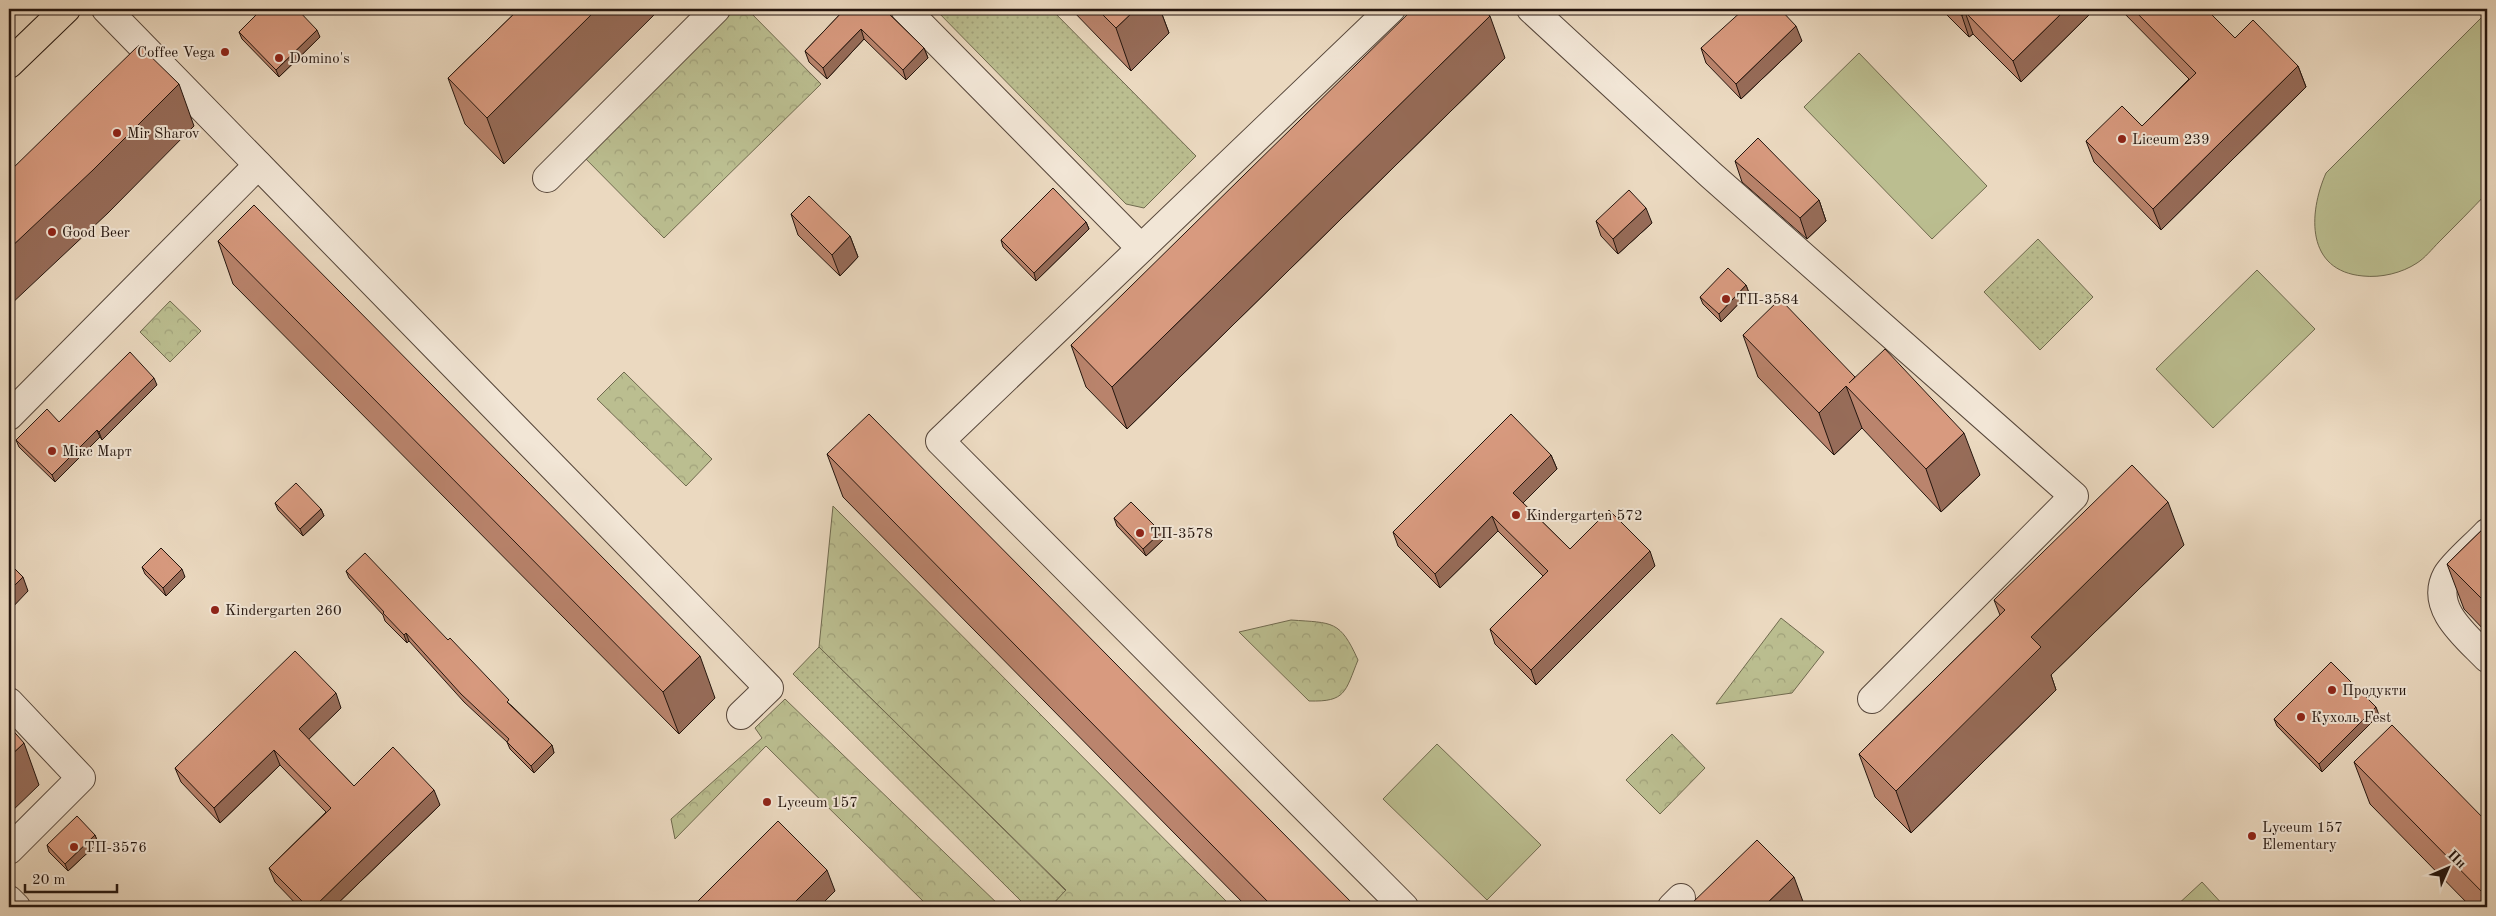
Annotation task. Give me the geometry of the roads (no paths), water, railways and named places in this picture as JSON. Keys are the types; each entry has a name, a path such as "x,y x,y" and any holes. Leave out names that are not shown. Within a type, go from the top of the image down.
{"main road":[{"path":"9,64 66,9"}],"lane":[{"path":"106,9 768,688 741,715"},
{"path":"546,178 716,9"},
{"path":"906,9 1141,248"},
{"path":"1391,9 940,441 1404,907"},
{"path":"1531,9 1711,175 2074,496 1872,699"},
{"path":"9,416 258,165"},
{"path":"2487,533 2447,575 2443,592 2445,609 2454,624 2487,658"},
{"path":"9,702 81,778 9,850"},
{"path":"9,900 16,907"}],"place":[{"name":"Coffee Vega","path":"225,52"},
{"name":"Domino's","path":"279,58"},
{"name":"Mir Sharov","path":"117,133"},
{"name":"Liceum 239","path":"2122,139"},
{"name":"Good Beer","path":"52,232"},
{"name":"ТП-3584","path":"1726,299"},
{"name":"Мікс Март","path":"52,451"},
{"name":"Kindergarten 572","path":"1516,515"},
{"name":"ТП-3578","path":"1140,533"},
{"name":"Kindergarten 260","path":"215,610"},
{"name":"Продукти","path":"2332,690"},
{"name":"Кухоль Fest","path":"2301,717"},
{"name":"Lyceum 157","path":"767,802"},
{"name":"Lyceum 157 Elementary","path":"2252,836"},
{"name":"ТП-3576","path":"74,847"}]}
